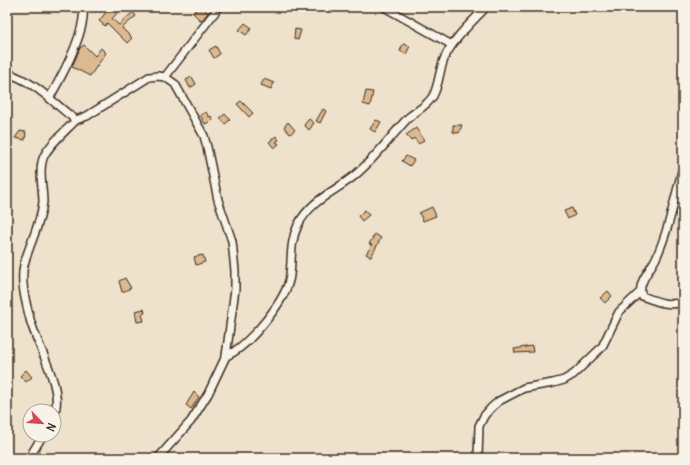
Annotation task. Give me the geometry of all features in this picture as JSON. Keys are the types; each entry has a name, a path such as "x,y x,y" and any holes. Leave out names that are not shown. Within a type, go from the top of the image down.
{"street":[{"path":"50,97 61,78 84,22 83,7"},
{"path":"165,77 215,12 217,7"},
{"path":"384,7 452,45"},
{"path":"226,356 239,348 259,328 277,307 286,293 290,276 293,237 299,224 309,209 318,200 354,177 369,163 409,117 428,102 436,86 443,62 452,45 486,7"},
{"path":"7,73 25,80 50,97 76,120"},
{"path":"57,403 50,372 30,320 23,274 41,213 44,157 50,148 76,120 87,116 149,77 165,77 171,80 181,92 204,136 208,147 218,200 232,241 235,256 235,289 226,356 208,394 191,421 158,458"},
{"path":"478,458 480,426 484,416 491,408 499,401 524,388 553,383 574,374 602,347 619,312 640,292 642,284 661,249 683,167"},
{"path":"640,292 642,296 654,301 667,304 683,302"},
{"path":"29,458 38,443"}],"building":[{"path":"110,7 122,7 112,19 119,25 133,12 136,16 122,28 132,38 127,43 107,23 105,26 99,21"},
{"path":"198,7 202,7 208,13 201,21 193,13"},
{"path":"245,23 252,28 246,35 239,30"},
{"path":"295,29 301,30 298,40 294,39"},
{"path":"403,44 410,46 406,54 400,51"},
{"path":"84,45 95,56 101,48 106,53 90,76 72,67 80,48"},
{"path":"216,46 220,54 214,58 209,50"},
{"path":"192,77 196,84 190,88 186,80"},
{"path":"264,79 274,83 271,89 261,85"},
{"path":"366,91 373,92 370,106 363,104"},
{"path":"241,101 253,113 249,117 237,104"},
{"path":"323,109 326,111 320,123 316,121"},
{"path":"206,112 213,120 205,124 200,115"},
{"path":"225,114 230,120 225,124 220,118"},
{"path":"309,119 314,123 309,130 304,125"},
{"path":"376,120 381,122 375,132 370,129"},
{"path":"288,122 295,130 290,134 284,127"},
{"path":"453,125 462,125 459,133 453,132"},
{"path":"416,128 424,140 419,144 414,138 411,141 406,135"},
{"path":"20,131 26,132 25,140 15,138"},
{"path":"276,136 279,140 276,142 279,144 274,148 269,142"},
{"path":"406,156 414,160 410,166 402,161"},
{"path":"432,207 436,216 423,221 419,213"},
{"path":"572,208 575,215 568,219 564,211"},
{"path":"365,210 369,215 362,221 358,216"},
{"path":"375,234 381,238 371,257 366,254 372,245 369,244"},
{"path":"203,255 205,262 196,265 194,257"},
{"path":"125,278 131,288 122,292 119,281"},
{"path":"608,291 612,296 605,303 600,298"},
{"path":"144,309 145,313 142,314 144,321 137,322 135,311"},
{"path":"532,346 533,352 515,353 514,349"},
{"path":"26,370 32,377 26,382 20,376"},
{"path":"194,392 199,397 191,409 186,405"}]}
